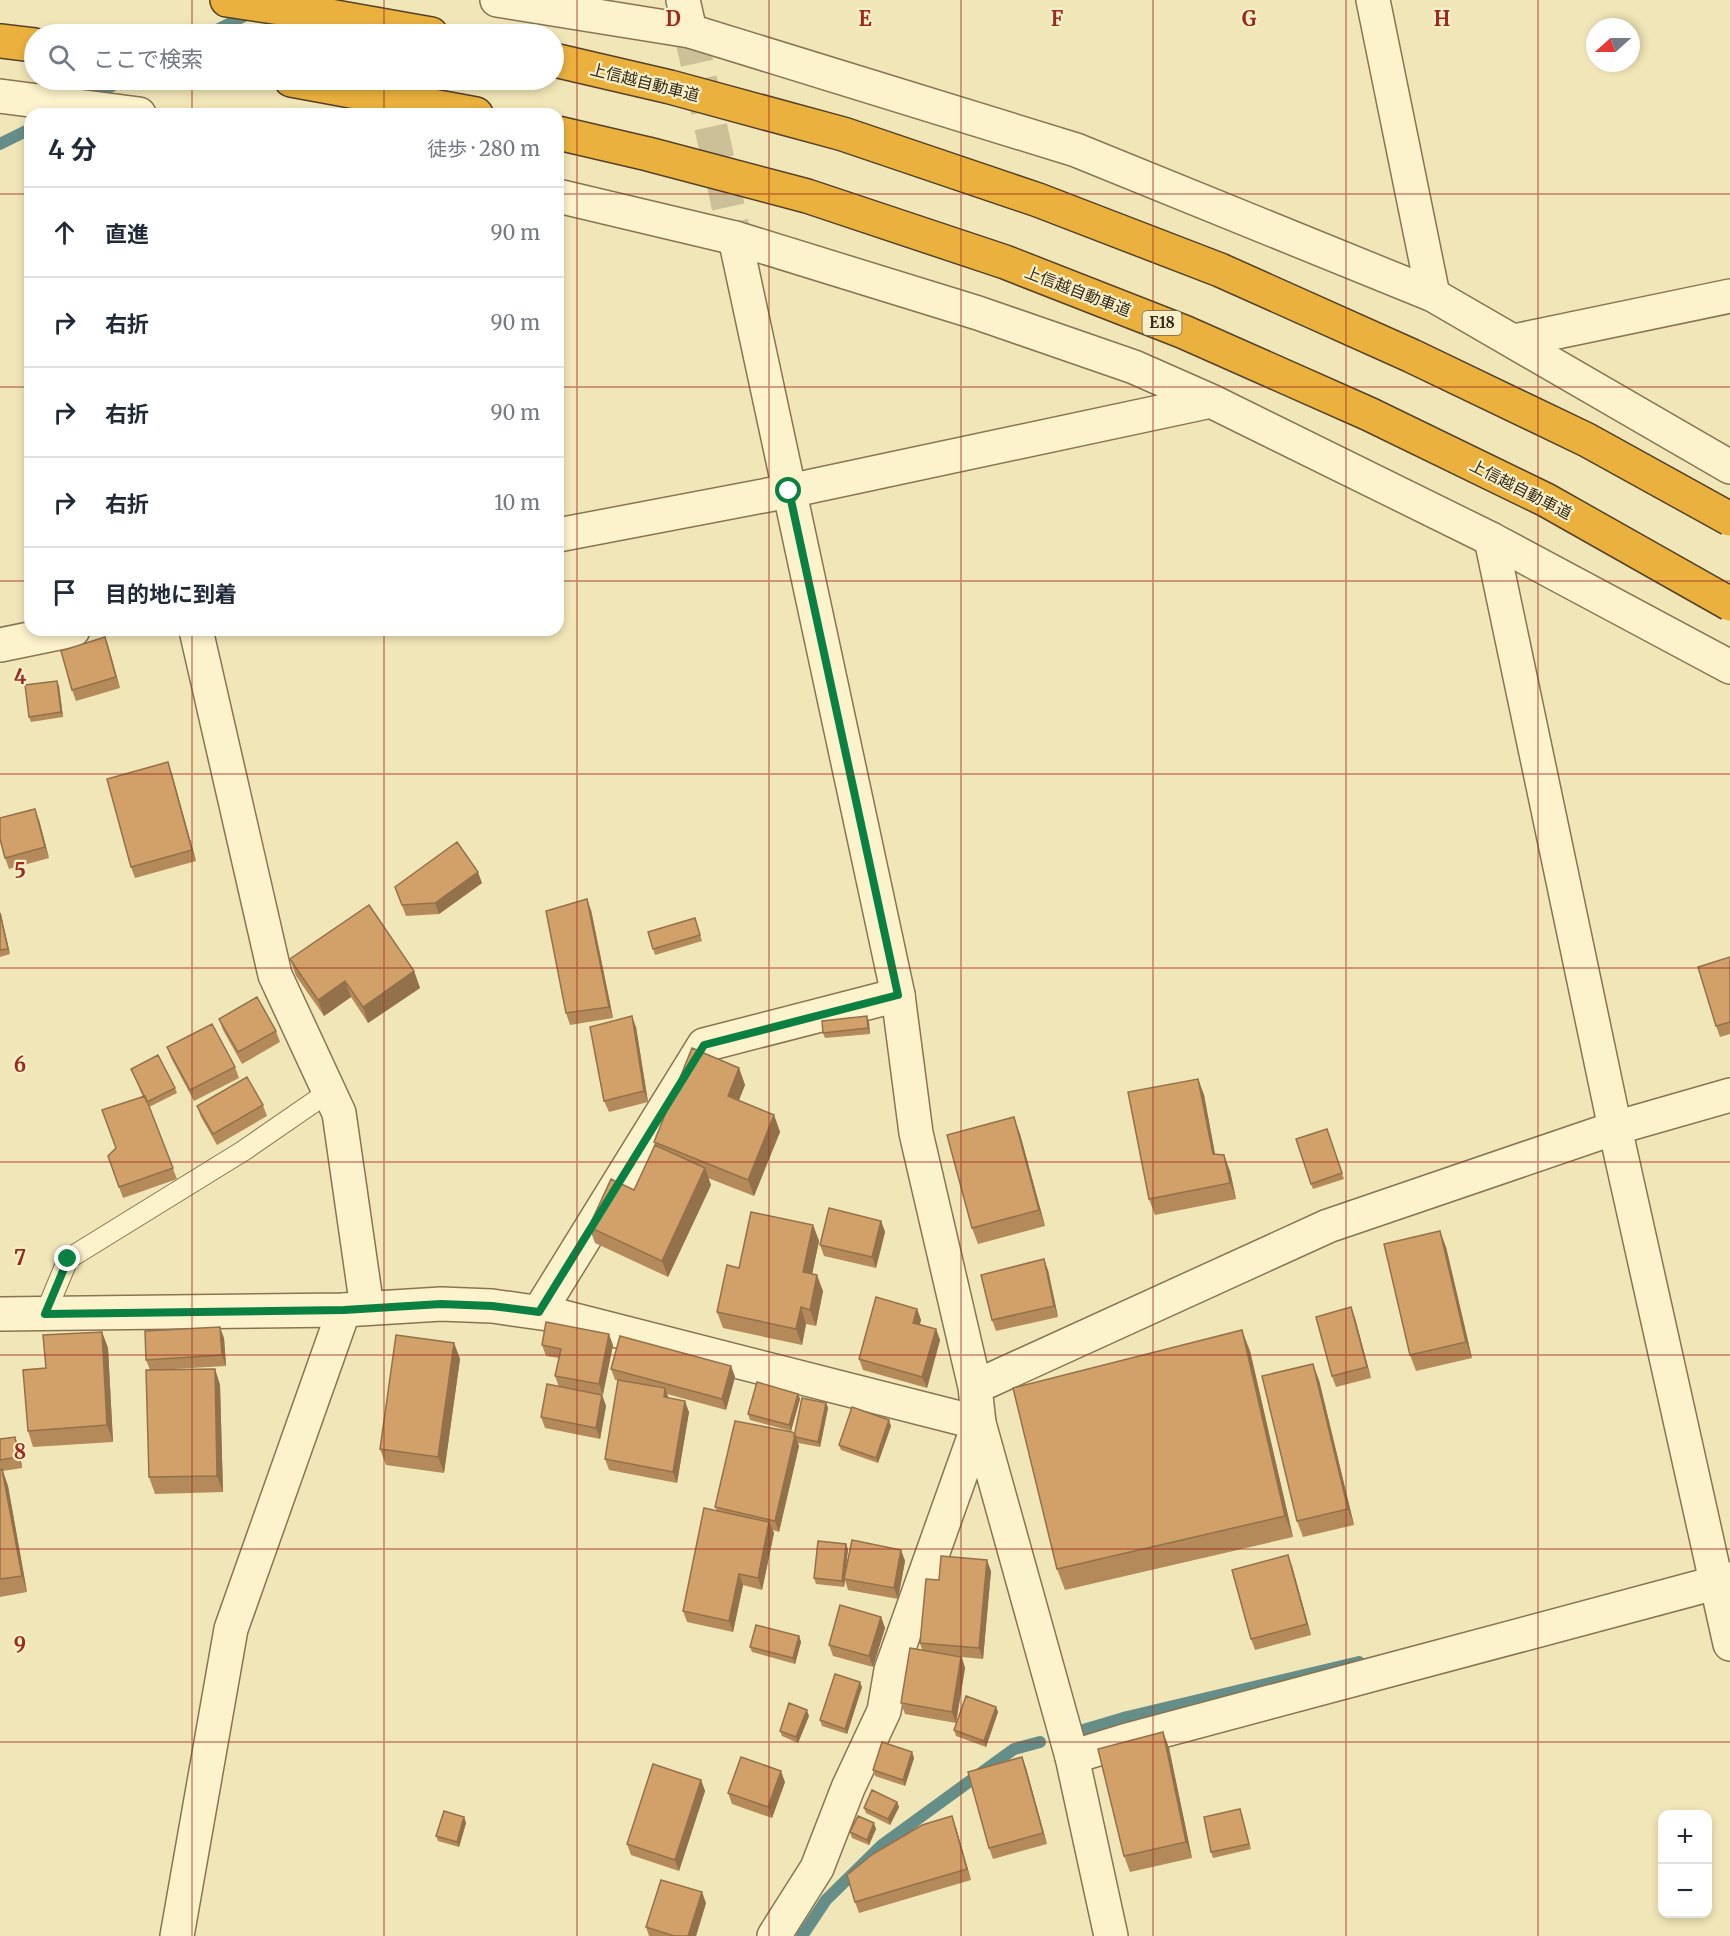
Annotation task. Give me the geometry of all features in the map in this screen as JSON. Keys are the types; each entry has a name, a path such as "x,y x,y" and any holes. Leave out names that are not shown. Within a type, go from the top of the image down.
{"highway":[{"path":"227,0 375,24"},
{"path":"0,41 24,44"},
{"name":"上信越自動車道","path":"564,62 670,87 843,134 1038,200 1220,270 1412,356 1577,435 1730,519"},
{"path":"345,90 443,108"},
{"name":"上信越自動車道","path":"564,134 807,196 1005,262 1184,332 1369,414 1546,500 1730,604"}],"street":[{"path":"497,0 686,15 1076,150 1433,295 1730,467"},
{"path":"1373,0 1433,295"},
{"path":"0,96 93,108"},
{"path":"564,197 735,238 883,283 1134,367 1211,401 1491,539 1730,667"},
{"path":"735,238 898,995 916,1133 975,1387 979,1423 1072,1757 1111,1936"},
{"path":"1514,341 1730,296"},
{"path":"564,534 789,491 1211,401"},
{"path":"1491,539 1615,1128 1723,1580 1730,1644"},
{"path":"0,645 44,636"},
{"path":"177,1936 231,1629 356,1309 339,1113 275,975 197,636"},
{"path":"539,1312 704,1045 898,995"},
{"path":"975,1387 1328,1226 1615,1128 1730,1095"},
{"path":"0,1314 356,1309 441,1304 492,1306 567,1317 979,1423"},
{"path":"774,1936 817,1868 848,1788 884,1711 891,1670 979,1423"},
{"path":"1072,1757 1723,1580"}],"lane":[{"path":"45,1314 68,1259 243,1151 330,1091"}],"building":[{"path":"105,637 116,677 72,690 61,651"},
{"path":"57,681 61,712 29,717 25,685"},
{"path":"168,762 192,850 131,867 107,779"},
{"path":"35,809 45,847 5,858 0,839 0,818"},
{"path":"457,842 478,872 435,903 402,905 395,887"},
{"path":"587,899 609,1007 566,1013 546,911"},
{"path":"369,905 414,971 363,1007 345,981 318,1000 290,959"},
{"path":"0,913 8,949 0,950"},
{"path":"695,918 700,935 653,949 648,932"},
{"path":"1730,957 1730,1022 1716,1026 1698,967"},
{"path":"257,997 276,1031 238,1052 219,1019"},
{"path":"632,1016 644,1091 604,1101 590,1027"},
{"path":"867,1016 868,1028 823,1033 822,1021"},
{"path":"212,1024 235,1067 190,1090 167,1047"},
{"path":"692,1048 739,1068 728,1096 774,1115 748,1180 654,1142"},
{"path":"158,1055 175,1088 147,1102 131,1069"},
{"path":"247,1077 263,1105 213,1134 197,1106"},
{"path":"1198,1079 1213,1154 1224,1155 1230,1183 1149,1199 1128,1092"},
{"path":"145,1096 173,1168 119,1187 108,1156 116,1148 102,1110"},
{"path":"1014,1117 1039,1210 972,1228 947,1135"},
{"path":"1327,1129 1342,1173 1311,1184 1296,1139"},
{"path":"655,1145 705,1168 662,1261 589,1227 611,1179 634,1190"},
{"path":"829,1208 881,1221 872,1257 820,1245"},
{"path":"751,1212 813,1225 803,1272 817,1275 810,1310 801,1307 796,1329 717,1312 727,1265 739,1268"},
{"path":"1440,1231 1466,1342 1410,1355 1384,1244"},
{"path":"1044,1259 1054,1306 992,1320 981,1275"},
{"path":"876,1297 917,1309 913,1323 936,1329 922,1377 859,1359"},
{"path":"1351,1307 1367,1367 1332,1376 1316,1317"},
{"path":"546,1322 609,1334 599,1384 555,1376 561,1349 542,1345"},
{"path":"220,1327 222,1355 146,1360 145,1331"},
{"path":"1242,1330 1285,1516 1057,1569 1013,1388"},
{"path":"102,1332 107,1425 28,1431 23,1370 46,1368 43,1335"},
{"path":"396,1335 454,1343 438,1457 380,1449"},
{"path":"620,1336 731,1366 722,1399 611,1369"},
{"path":"1313,1364 1348,1509 1297,1521 1262,1376"},
{"path":"215,1369 217,1476 149,1477 146,1370"},
{"path":"618,1380 665,1388 664,1397 685,1401 673,1472 605,1459"},
{"path":"757,1382 798,1394 789,1425 748,1414"},
{"path":"547,1384 602,1395 596,1428 541,1417"},
{"path":"802,1398 826,1403 818,1442 795,1435 794,1437"},
{"path":"852,1407 889,1420 876,1458 839,1445"},
{"path":"735,1421 792,1432 795,1435 775,1521 715,1507"},
{"path":"15,1437 18,1457 0,1460 0,1439"},
{"path":"2,1469 22,1576 0,1579 0,1470"},
{"path":"704,1508 769,1522 758,1578 739,1574 729,1621 683,1611"},
{"path":"852,1540 901,1550 894,1588 844,1579"},
{"path":"818,1541 846,1544 842,1581 814,1578"},
{"path":"1288,1555 1307,1624 1251,1639 1232,1570"},
{"path":"941,1556 987,1560 979,1648 920,1643 926,1579 939,1580"},
{"path":"840,1605 881,1617 869,1656 829,1645"},
{"path":"756,1625 799,1636 793,1658 750,1647"},
{"path":"910,1648 961,1657 952,1712 901,1703"},
{"path":"835,1674 860,1682 845,1729 820,1720"},
{"path":"966,1696 996,1707 984,1741 954,1730"},
{"path":"789,1703 807,1710 796,1737 780,1731"},
{"path":"1163,1732 1186,1842 1124,1856 1098,1749"},
{"path":"882,1742 912,1752 903,1780 873,1770"},
{"path":"741,1757 781,1771 768,1807 728,1793"},
{"path":"1022,1757 1043,1833 989,1848 968,1772"},
{"path":"653,1764 701,1780 675,1860 627,1844"},
{"path":"872,1790 897,1802 888,1819 864,1808"},
{"path":"1240,1809 1249,1844 1211,1852 1204,1817"},
{"path":"444,1811 464,1817 457,1842 436,1836"},
{"path":"858,1816 874,1823 867,1840 850,1832"},
{"path":"952,1816 967,1869 855,1902 847,1875 873,1854 922,1825"},
{"path":"661,1880 702,1892 688,1936 674,1936 646,1927"}],"waterway":[{"path":"229,24 252,12"},
{"path":"85,100 104,90"},
{"path":"0,144 24,132"},
{"path":"1080,1731 1127,1717 1359,1662"},
{"path":"802,1936 826,1900 882,1845 1014,1749 1040,1742"}],"tunnel":[{"path":"690,31 735,238"}],"route":[{"path":"68,1259 45,1314 344,1310 441,1304 492,1306 539,1312 704,1045 898,995 789,491"}]}
